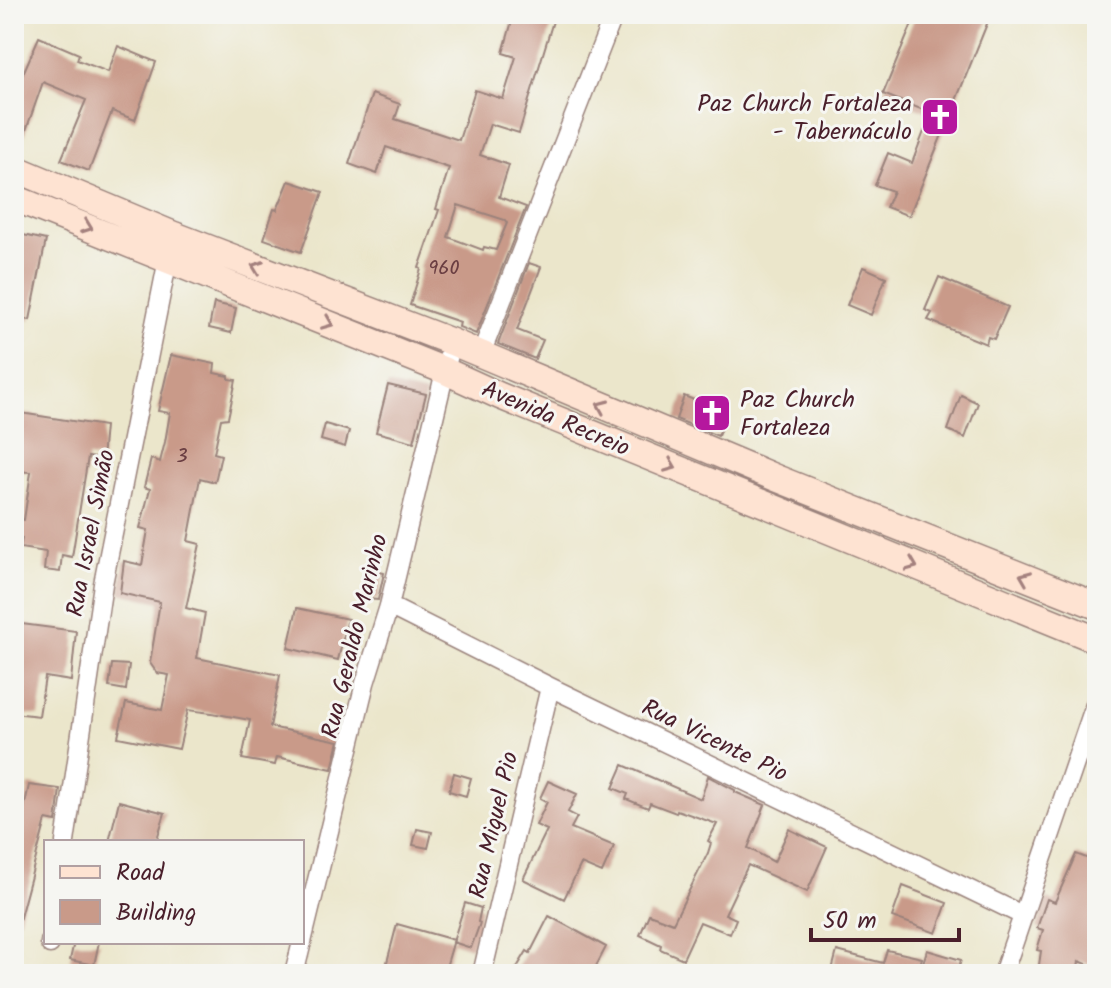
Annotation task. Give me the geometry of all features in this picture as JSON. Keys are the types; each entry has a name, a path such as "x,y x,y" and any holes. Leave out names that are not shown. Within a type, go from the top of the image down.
{"main road":[{"name":"Avenida Recreio","path":"14,168 171,246 443,370 1097,640"},
{"name":"Avenida Recreio","path":"14,198 171,246 452,342 776,478 1097,606"},
{"path":"765,505 776,478"}],"street":[{"path":"481,354 614,14"},
{"name":"Rua Israel Simão","path":"65,840 103,584 171,246"},
{"name":"Rua Geraldo Marinho","path":"304,934 365,683 389,606 452,342"},
{"name":"Rua Vicente Pio","path":"389,606 1022,915"},
{"name":"Rua Miguel Pio","path":"482,974 550,687"},
{"path":"1003,974 1097,699"},
{"name":"Rua Geraldo Marinho","path":"294,974 302,944"}],"building":[{"path":"514,14 532,14 553,21 519,133 490,124 480,155 509,165 499,197 526,207 476,334 459,327 460,322 410,305 449,168 386,147 377,174 349,164 372,94 400,104 395,119 459,140 475,90 503,99 516,57 503,53","holes":["458,205 507,223 496,250 484,247 483,250 448,237"]},
{"name":"Paz Church Fortaleza - Tabernáculo","path":"916,14 991,14 909,216 886,207 893,191 875,185 888,153 912,163 931,113 883,94"},
{"path":"39,37 79,54 77,60 108,72 118,46 156,62 135,120 112,111 89,171 61,160 86,100 43,82 18,153 14,152 14,94"},
{"path":"289,181 323,192 301,252 264,239 274,209 277,210"},
{"path":"23,235 46,240 30,320 14,317 14,246 20,248"},
{"path":"529,263 541,267 517,330 543,340 535,359 498,344"},
{"path":"863,267 886,277 871,315 847,305"},
{"path":"939,277 1008,307 994,339 988,337 986,344 928,320 932,313 925,310"},
{"path":"214,303 236,308 231,333 209,328"},
{"path":"171,355 215,364 214,373 236,380 228,418 221,419 214,453 221,455 215,482 200,478 188,541 200,544 186,608 205,613 197,658 280,675 270,727 339,741 332,769 277,757 275,765 242,759 250,720 212,713 188,710 179,749 118,737 126,703 162,710 169,675 157,673 150,663 160,602 120,593 124,561 142,565 148,530 140,528 150,489 144,487 151,459 160,462 165,442 170,413 158,411"},
{"path":"388,385 426,394 414,442 376,432"},
{"path":"961,395 978,403 965,438 948,430"},
{"path":"684,396 727,413 718,436 676,419"},
{"path":"14,412 105,426 102,459 88,457 72,557 62,555 60,572 44,570 46,552 20,548 22,538 14,536 16,519 24,520 31,472 14,471"},
{"path":"325,424 349,431 345,447 321,440"},
{"path":"375,571 384,573 378,600 367,599"},
{"path":"297,608 348,619 338,660 288,648"},
{"path":"14,623 76,631 71,681 45,677 39,716 14,713"},
{"path":"112,664 129,665 126,690 109,687"},
{"path":"623,765 701,799 708,776 765,805 748,848 774,862 789,829 827,847 807,892 748,865 725,914 736,919 730,934 700,922 683,959 660,949 661,945 640,935 649,914 673,923 708,853 711,843 708,841 717,824 677,810 676,813 650,803 648,808 626,799 628,794 613,788"},
{"path":"454,773 471,778 466,796 449,791"},
{"path":"548,781 577,794 568,812 577,817 571,828 614,846 602,873 581,864 564,899 523,879 547,830 536,825 547,802 540,798"},
{"path":"29,785 60,789 56,822 46,820 19,921 14,921 14,805 24,809"},
{"path":"119,801 165,813 157,840 109,840"},
{"path":"417,829 432,832 428,848 413,845"},
{"path":"1076,854 1097,862 1097,968 1079,961 1077,974 1038,972 1041,951 1037,950 1043,930 1037,928 1047,899 1055,902"},
{"path":"903,886 947,903 936,933 892,917"},
{"path":"465,903 481,908 480,923 471,948 453,942"},
{"path":"549,916 606,947 592,974 513,974 527,951 530,953"},
{"path":"397,924 454,940 444,974 414,974 386,966"},
{"path":"74,944 99,944 94,965 70,960"},
{"path":"887,950 922,958 917,974 831,974 837,951 883,963"},
{"path":"927,950 961,960 957,974 921,970"}],"place":[{"name":"Paz Church Fortaleza - Tabernáculo","path":"940,117"},
{"name":"Paz Church Fortaleza","path":"712,413"}]}
